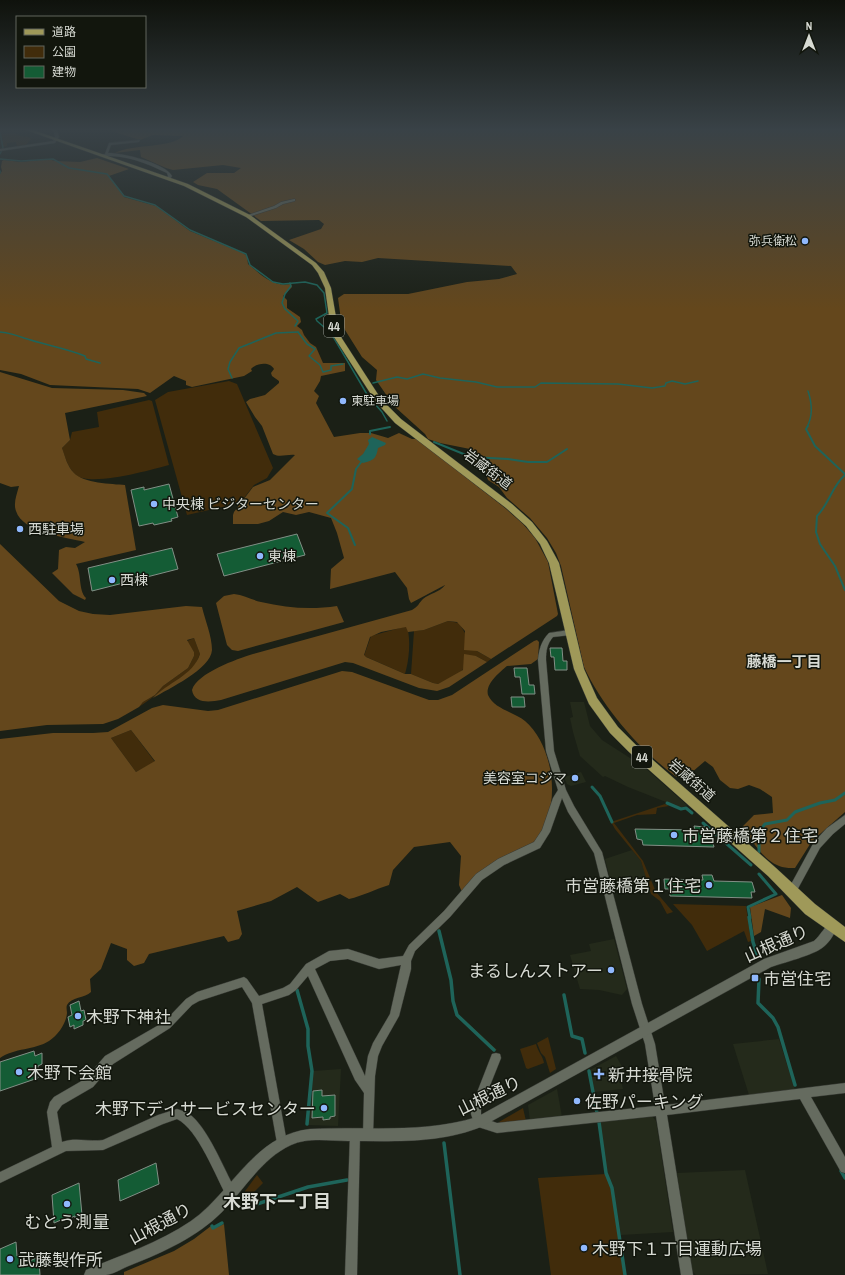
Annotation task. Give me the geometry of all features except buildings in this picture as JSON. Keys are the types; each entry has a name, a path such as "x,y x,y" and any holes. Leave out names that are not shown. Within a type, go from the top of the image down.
{"main road":[{"name":"岩蔵街道","path":"195,190 247,216 307,257 322,273 329,286 334,326 339,340 374,395 386,410 398,421 509,506 537,533 548,549 554,563 579,670 588,691 602,715 614,730 640,755 792,891 810,909 832,927 845,935"}],"street":[{"path":"247,216 294,200"},
{"path":"570,633 554,634 549,636 545,642 542,654 549,745 562,790 571,809 598,852 637,1004 650,1044 687,1275"},
{"path":"368,1135 369,1091 373,1056 378,1043 394,1016 406,969 406,960 412,948 447,914 479,877 500,862 537,845 546,832 557,798 562,790"},
{"path":"792,891 817,845 830,831 845,819"},
{"name":"山根通り","path":"92,1275 182,1234 207,1217 232,1193 258,1160 282,1143 292,1138 310,1135 433,1133 478,1122 768,963 817,945 824,939 832,927"},
{"path":"257,1001 282,994 293,987 309,967 329,956 348,954 379,964 406,960"},
{"path":"309,967 359,1076 369,1091"},
{"path":"58,1149 52,1112 58,1101 89,1083 109,1060 166,1025 183,1006 197,997 244,982 257,1001 282,1143"},
{"path":"496,1058 476,1108 476,1114 478,1122 493,1127 503,1128 845,1088"},
{"path":"803,1093 845,1168"},
{"path":"0,1178 58,1149 73,1144 102,1145 170,1115 181,1114 188,1120 213,1154 223,1179 232,1193"},
{"path":"351,1275 355,1135"}],"shaded area":[{"path":"0,190 119,190 124,197 156,206 190,231 243,253 247,256 248,264 273,282 278,284 291,284 292,287 283,296 287,300 287,308 300,317 301,322 297,326 302,330 310,343 316,347 323,363 345,363 345,371 321,376 320,381 314,391 319,396 316,403 334,437 371,433 388,438 399,433 412,439 417,439 505,508 523,524 535,538 548,562 558,614 491,659 477,651 464,650 465,631 457,622 448,621 424,630 408,632 406,627 381,632 370,637 364,655 366,657 405,674 411,674 433,683 438,684 463,670 464,654 476,656 487,662 449,687 437,691 419,688 353,663 345,662 221,700 199,700 193,695 192,690 195,684 209,672 228,663 253,654 412,610 423,599 440,590 445,585 411,603 407,588 395,572 330,589 331,569 344,558 331,518 309,512 296,515 283,512 269,521 258,524 233,524 234,512 253,487 270,480 295,455 278,456 273,454 262,426 246,402 250,399 265,395 279,383 279,381 272,376 271,373 274,369 272,366 259,364 253,367 251,369 252,371 244,376 192,387 186,385 186,381 174,376 150,393 138,389 50,385 21,374 0,370"},
{"path":"218,190 845,190 845,812 812,841 795,868 782,867 770,861 759,850 743,826 754,815 773,813 772,797 760,789 749,785 738,789 730,788 720,780 713,767 705,761 684,779 675,776 648,753 623,727 601,698 584,667 561,566 556,553 547,538 530,518 507,498 499,487 488,480 486,468 480,467 472,461 478,453 470,449 428,439 425,434 394,406 376,380 377,370 362,357 345,330 341,320 338,298 344,294 408,294 467,282 499,279 517,274 511,266 378,258 362,262 345,261 325,265 318,262 304,249 289,240 321,229 324,224 319,220 261,221"},
{"path":"0,372 52,388 123,390 144,393 147,396 65,413 70,440 62,448 68,464 74,473 84,479 125,485 136,550 76,564 82,591 86,598 85,600 73,594 52,573 58,569 59,550 66,547 75,548 85,542 46,533 27,524 20,518 15,508 19,486 11,487 0,483"},
{"path":"0,544 59,601 79,611 110,615 186,606 202,607 211,639 212,650 210,657 188,678 153,698 186,673 197,662 200,654 194,638 187,640 194,652 194,656 188,668 163,686 155,695 143,702 139,707 118,719 103,724 47,725 0,731"},
{"path":"234,594 280,606 318,608 337,606 344,622 238,651 232,650 227,645 216,603 224,596"},
{"path":"537,640 539,642 538,659 531,664 507,666 494,679 488,691 488,695 495,704 525,721 535,732 543,746 549,762 552,779 552,796 549,812 544,827 536,840 530,846 462,892 459,885 461,856 450,842 414,847 393,870 389,885 359,896 349,899 340,894 318,902 297,887 271,901 237,911 242,934 239,939 228,942 224,936 149,954 144,963 134,966 127,960 127,949 111,943 101,969 90,979 91,992 69,1002 65,1021 55,1036 43,1044 12,1052 0,1058 0,739 53,733 108,732 152,708 163,705 208,711 218,710 342,671 352,672 429,700 438,700 452,695","holes":["131,730 155,761 136,772 111,738"]},
{"path":"570,702 584,702 590,726 602,740 644,767 687,805 681,808 628,787 605,776 603,777 580,756 570,718 573,717"},
{"path":"581,772 586,782 571,786 567,784 564,777"},
{"path":"632,850 641,861 647,879 611,882 605,859"},
{"path":"782,895 791,908 790,918 765,909 761,932 754,936 750,907"},
{"path":"614,939 627,989 622,995 599,990 580,989 570,955 591,951 589,944"},
{"path":"779,1039 795,1090 749,1095 733,1044"},
{"path":"616,1056 628,1077 621,1081 623,1089 594,1092 590,1070"},
{"path":"341,1069 338,1126 308,1125 313,1071"},
{"path":"557,1089 562,1117 530,1121 528,1105"},
{"path":"651,1115 656,1121 673,1232 621,1235 613,1188 607,1174 600,1121"},
{"path":"745,1170 768,1274 696,1275 692,1271 677,1173"},
{"path":"224,1224 229,1275 124,1275 124,1272 174,1251 194,1239 211,1226 213,1229"}],"green space":[{"path":"229,381 237,384 273,468 267,478 254,485 240,503 187,515 155,400 168,392"},
{"path":"149,400 152,401 169,465 135,474 94,479 84,478 73,472 67,462 62,448 70,440 72,432 99,427 97,412"},
{"path":"448,621 459,623 475,650 491,659 487,662 476,656 464,667 461,673 438,684 411,674 414,631 424,630"},
{"path":"407,626 409,650 405,674 364,656 371,636"},
{"path":"194,638 200,654 194,668 139,707 143,702 155,695 163,686 188,668 194,656 194,652 187,641"},
{"path":"131,730 155,762 136,772 111,738"},
{"path":"665,804 669,806 657,808 656,814 637,815 614,823 643,861 656,892 673,912 667,914 660,901 651,894 641,861 611,822"},
{"path":"673,904 746,906 751,941 748,942 744,931 707,951 692,925"},
{"path":"439,926 452,980 454,1000 458,1014 497,1050 494,1050 457,1015 452,1001 451,980"},
{"path":"548,1037 556,1069 550,1073 545,1057 541,1053 537,1043"},
{"path":"536,1044 544,1063 528,1069 526,1068 520,1049"},
{"path":"523,1108 526,1121 501,1124 499,1122"},
{"name":"木野下１丁目運動広場","path":"606,1174 611,1187 624,1275 551,1275 538,1178"},
{"path":"257,1175 263,1183 254,1192 253,1207 249,1207 240,1198"}],"water":[{"path":"372,437 386,443 378,448 374,458 363,463 357,459 363,454 369,444 368,440"}],"waterway":[{"path":"119,190 124,196 155,205 190,230 246,254 250,265 273,282 283,284 290,283"},
{"path":"290,283 305,282 317,285 324,293 327,313 316,319 331,333 368,396 382,412 387,421"},
{"path":"290,283 291,286 285,294 282,303 285,309 298,321 295,326"},
{"path":"0,332 12,334 70,351 85,356 86,359 100,363"},
{"path":"232,378 228,369 230,362 239,348 276,333 298,332 307,344 315,349 309,356 320,365 323,372 331,370 331,366 343,364"},
{"path":"373,383 397,377 407,379 423,374 440,378 476,382 497,387 535,387 541,383 618,384 652,388 665,386 666,383 672,381 685,384 698,381"},
{"path":"807,427 811,409 808,391"},
{"path":"808,426 806,429 815,446 845,474"},
{"path":"370,434 370,431 390,427"},
{"path":"434,442 471,457 508,459 528,462 547,462 567,449"},
{"path":"355,545 348,528 327,513 352,489 356,469 362,461"},
{"path":"845,475 837,484 825,506 817,516 816,532 820,544 835,566 845,590"},
{"path":"592,787 600,796 612,822"},
{"path":"759,852 759,832 765,824 787,820 795,812 820,803 835,800 845,793"},
{"path":"667,803 681,809 686,808 692,813"},
{"path":"703,823 751,865"},
{"path":"750,918 748,907 776,894 759,874"},
{"path":"749,917 753,942 757,954"},
{"path":"439,931 451,980 453,1001 457,1015 494,1050"},
{"path":"759,979 758,1003 773,1018 778,1027 795,1085"},
{"path":"297,990 308,1029 308,1046 312,1071 307,1124"},
{"path":"564,995 572,1036 582,1039 585,1053"},
{"path":"589,1071 597,1113"},
{"path":"599,1122 606,1173 612,1188 625,1275"},
{"path":"444,1143 460,1275"},
{"path":"841,1171 845,1178"},
{"path":"254,1205 308,1187 347,1180"},
{"path":"212,1226 213,1228 222,1223"}],"place":[{"name":"弥兵衛松","path":"805,241"},
{"name":"東駐車場","path":"343,401"},
{"name":"中央棟 ビジターセンター","path":"154,504"},
{"name":"西駐車場","path":"20,529"},
{"name":"東棟","path":"260,556"},
{"name":"西棟","path":"112,580"},
{"name":"美容室コジマ","path":"575,778"},
{"name":"市営藤橋第２住宅","path":"674,835"},
{"name":"市営藤橋第１住宅","path":"709,885"},
{"name":"まるしんストアー","path":"611,970"},
{"name":"市営住宅","path":"755,978"},
{"name":"木野下神社","path":"78,1016"},
{"name":"木野下会館","path":"19,1072"},
{"name":"新井接骨院","path":"599,1074"},
{"name":"佐野パーキング","path":"577,1101"},
{"name":"木野下デイサービスセンター","path":"324,1108"},
{"name":"むとう測量","path":"67,1204"},
{"name":"木野下１丁目運動広場","path":"584,1248"},
{"name":"武藤製作所","path":"10,1259"}],"district":[{"name":"藤橋一丁目","path":"784,661"},
{"name":"木野下一丁目","path":"277,1201"}]}
